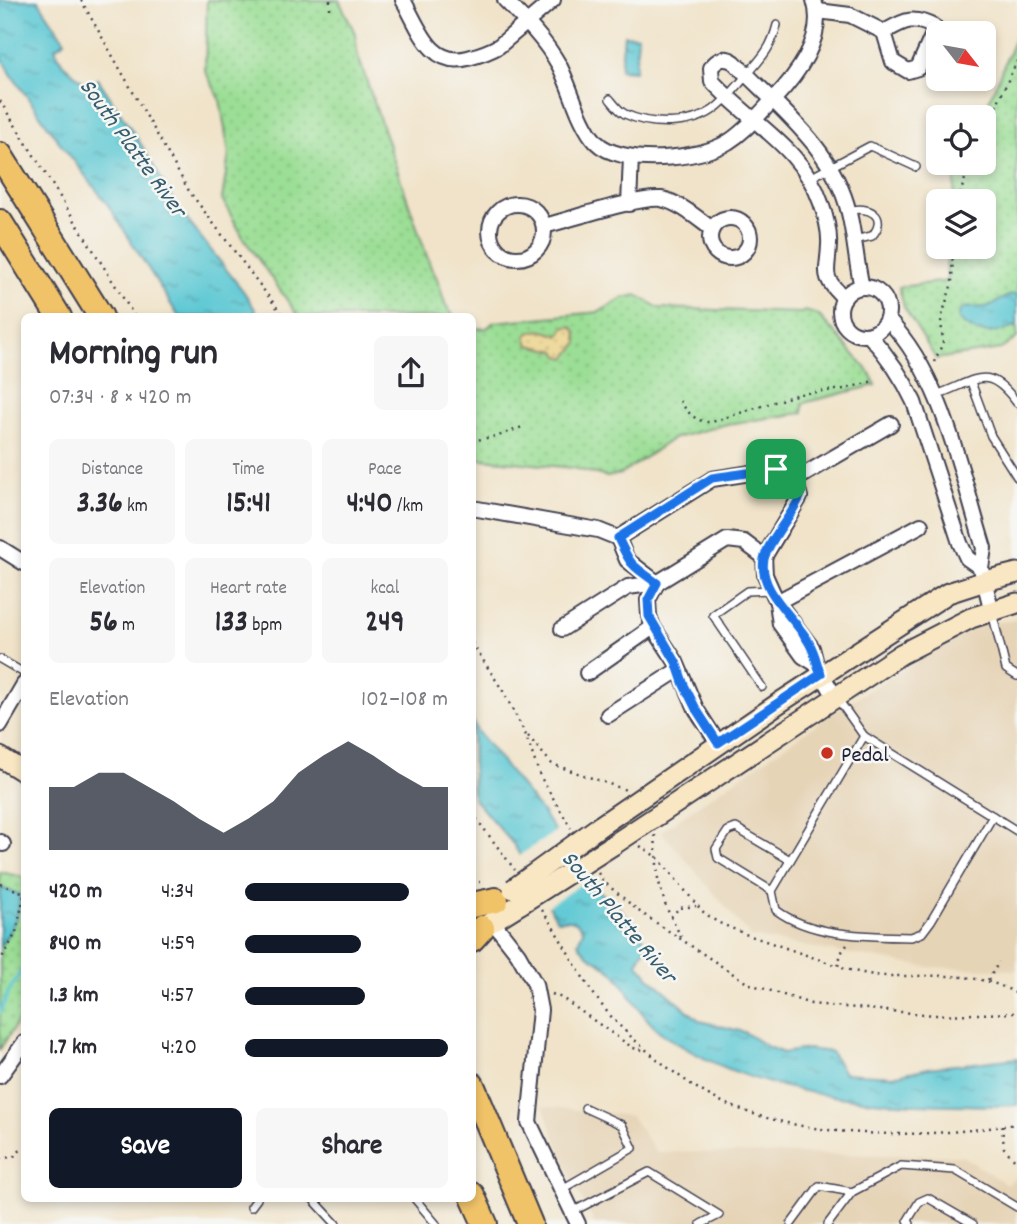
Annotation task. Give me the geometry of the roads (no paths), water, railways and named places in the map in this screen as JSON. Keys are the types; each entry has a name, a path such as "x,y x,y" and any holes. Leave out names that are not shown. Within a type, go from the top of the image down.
{"highway":[{"path":"0,155 100,313"},
{"path":"0,222 57,313"},
{"path":"476,1095 530,1224"},
{"path":"506,1170 535,1224"},
{"path":"472,1202 479,1224"},
{"path":"474,1202 485,1224"}],"street":[{"path":"403,0 429,46 437,54 455,61 489,52 553,0"},
{"path":"505,0 542,39 558,64 594,139 607,149 631,157 687,157 726,144 755,120 799,70 813,37 816,6 850,15 884,32"},
{"path":"844,298 827,277 825,268 829,246 828,227 810,178 780,141 710,77 711,68 721,59 734,62 805,132 830,166 849,211 862,287"},
{"path":"629,204 631,157"},
{"path":"544,226 629,204 661,200 687,211 712,229"},
{"path":"862,287 880,293 887,307 887,319 880,329 869,335 858,335 845,326 839,311 850,291 862,287"},
{"path":"887,319 908,344 936,395 984,548 983,574 992,612"},
{"path":"869,335 889,357 907,386 960,542 967,558 983,574"},
{"path":"793,481 891,424"},
{"path":"618,538 712,478 776,469 788,474 800,497 764,557 765,575 775,596 812,648 818,669 835,697"},
{"path":"476,509 598,530 618,538 627,560 657,583"},
{"path":"775,596 921,525"},
{"path":"562,629 628,587 657,583 727,540 744,542 764,557"},
{"path":"0,548 21,561"},
{"path":"491,908 818,669 983,574 1017,573"},
{"path":"657,583 647,608 653,627 678,670 696,709 718,743"},
{"path":"491,908 613,845 927,639 971,618 1017,603"},
{"path":"587,673 653,627"},
{"path":"608,715 678,670"},
{"path":"0,725 21,689"},
{"path":"0,757 21,770"},
{"path":"491,908 535,984 540,1010 529,1122 575,1218"},
{"path":"0,1076 21,1047"}],"lane":[{"path":"610,99 623,113 644,120 672,122 696,119 714,109 724,92 747,75 773,43 777,25"},
{"path":"810,178 870,146 916,167"},
{"path":"849,211 865,208 873,212 877,220 877,229 872,236 854,240"},
{"path":"936,395 986,377 998,380 1017,403"},
{"path":"971,382 991,436 1017,477"},
{"path":"762,687 713,615 747,591 775,596"},
{"path":"992,612 1006,669 1017,676"},
{"path":"0,659 21,671"},
{"path":"835,697 864,736 1017,831"},
{"path":"864,736 772,891 776,910 785,916 832,931 911,937 922,933 993,817"},
{"path":"772,891 718,858 716,849 728,831 736,828 790,860"},
{"path":"561,1190 633,1148 621,1125 585,1108"},
{"path":"828,1224 852,1192 901,1166 955,1170 1017,1207"},
{"path":"575,1218 649,1171 719,1215 701,1224"},
{"path":"792,1224 819,1186 852,1192"},
{"path":"910,1224 908,1220 919,1202 928,1198 973,1224"},
{"path":"251,1207 255,1202"},
{"path":"316,1202 336,1224"},
{"path":"418,1202 436,1224"},
{"path":"953,1224 958,1216"}],"water":[{"name":"South Platte River","path":"0,0 38,0 65,41 55,48 62,63 90,88 98,79 142,146 177,207 257,313 176,313 108,205 60,143 0,55"},
{"path":"624,35 638,36 635,71 620,70"},
{"path":"1017,294 1017,326 1001,331 978,331 971,329 958,318 961,309 989,306 1007,296"},
{"name":"South Platte River","path":"476,729 541,811 596,889 620,909 639,931 647,945 637,963 649,977 700,1021 744,1032 783,1053 807,1049 831,1052 844,1073 893,1076 928,1068 1017,1058 1017,1105 878,1102 802,1091 765,1082 695,1054 656,1028 617,976 582,948 578,942 583,931 576,922 557,920 514,845 476,801"},
{"path":"0,888 19,894 20,901 15,921 0,947"}],"waterway":[{"path":"0,1012 21,972"}],"place":[{"name":"Pedal","path":"827,753"}]}
